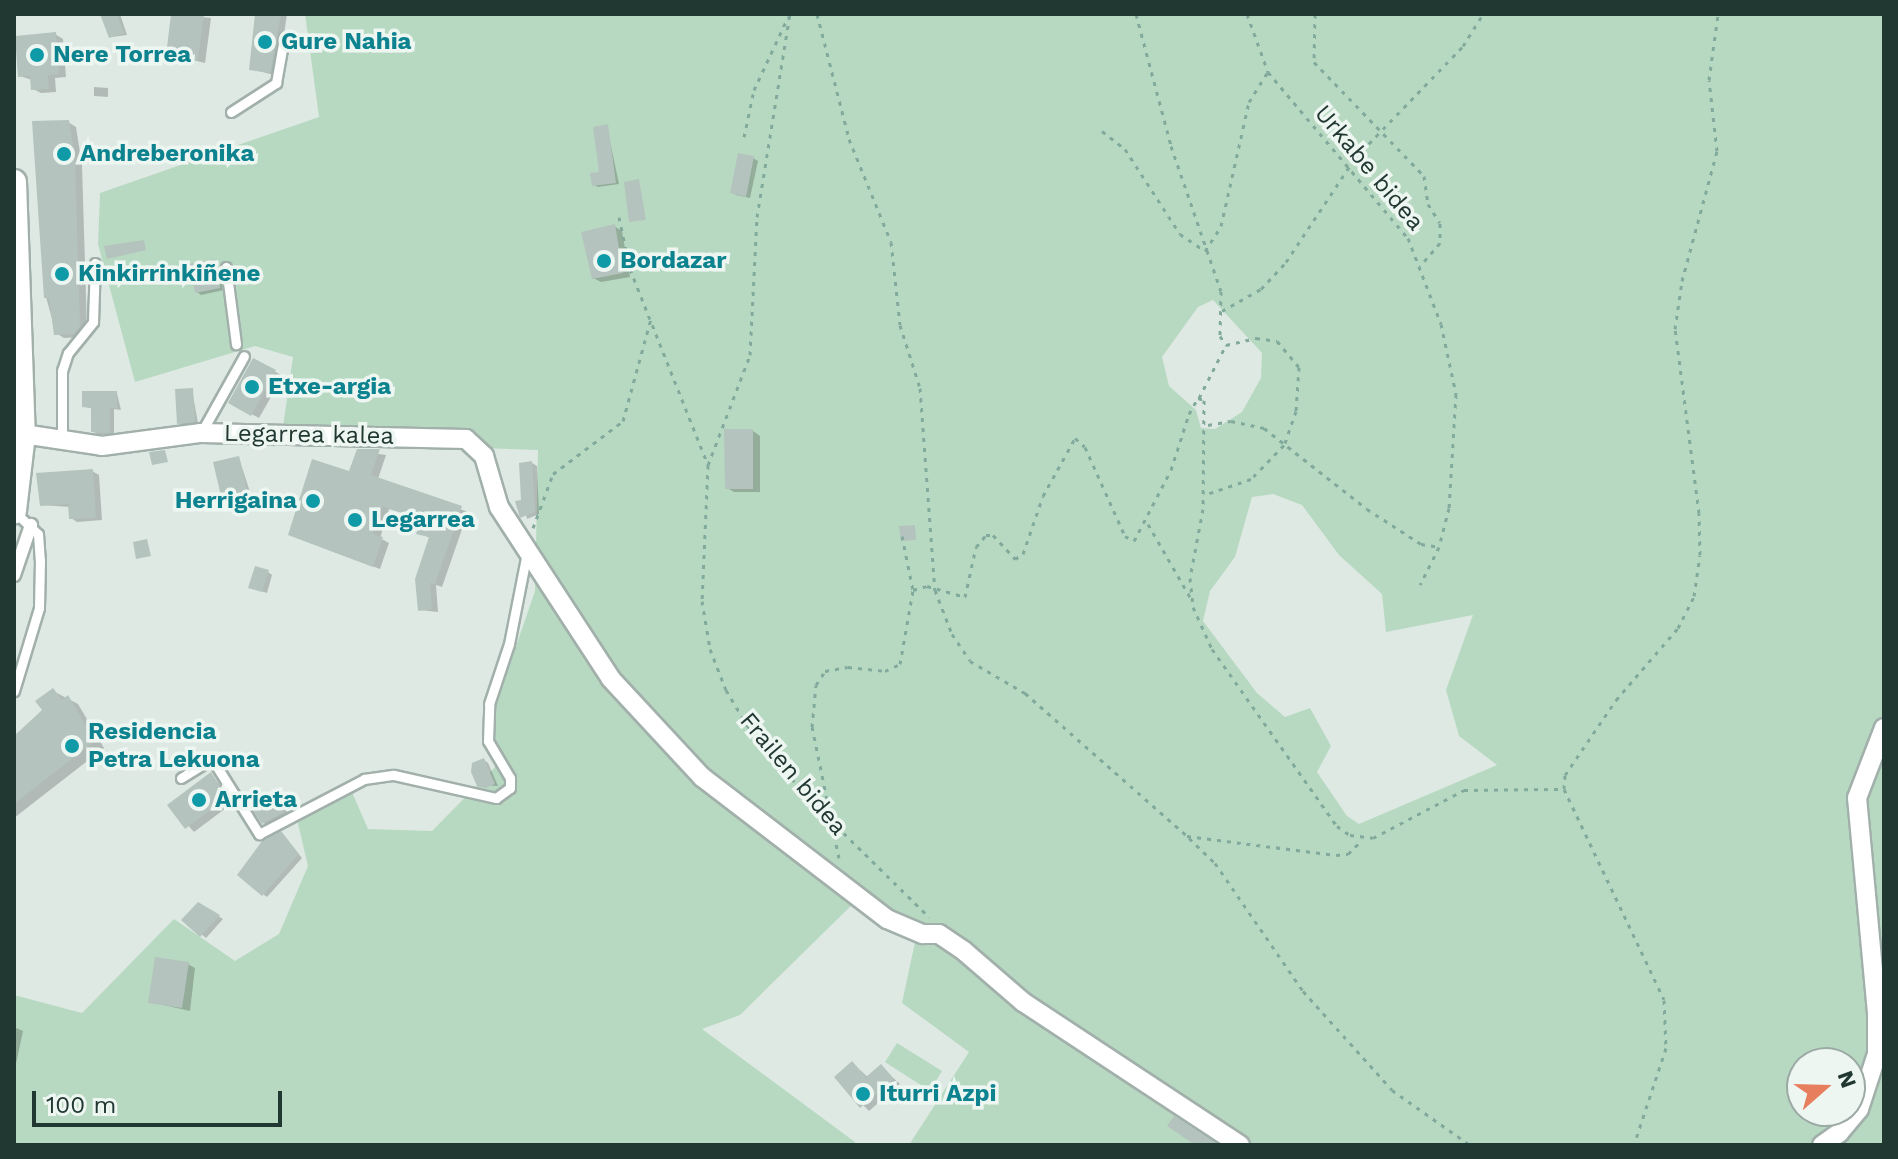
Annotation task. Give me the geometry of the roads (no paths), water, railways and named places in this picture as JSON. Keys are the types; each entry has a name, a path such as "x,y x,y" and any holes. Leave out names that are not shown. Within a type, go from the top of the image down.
{"main road":[{"path":"14,182 23,434 20,516"}],"street":[{"name":"Legarrea kalea","path":"23,434 102,446 201,433 466,439 484,456 499,507 623,695 702,777 887,919 923,934 939,934 1023,1002 1240,1145"},
{"path":"14,575 20,516"},
{"path":"1822,1145 1839,1133 1859,1109 1877,1054 1877,1013 1857,798 1884,728"}],"lane":[{"path":"231,112 276,83 284,38"},
{"path":"62,440 62,371 68,353 93,322 95,263"},
{"path":"226,267 236,344"},
{"path":"201,433 244,356"},
{"path":"14,691 39,608 38,534 20,516"},
{"path":"181,778 212,759 259,834 364,779 394,775 496,798 510,788 510,778 488,741 489,704 509,644 527,552"}],"place":[{"name":"Gure Nahia","path":"265,42"},
{"name":"Nere Torrea","path":"37,55"},
{"name":"Andreberonika","path":"64,154"},
{"name":"Bordazar","path":"604,261"},
{"name":"Kinkirrinkiñene","path":"62,274"},
{"name":"Etxe-argia","path":"252,387"},
{"name":"Herrigaina","path":"313,501"},
{"name":"Legarrea","path":"355,520"},
{"name":"Residencia Petra Lekuona","path":"72,746"},
{"name":"Arrieta","path":"199,800"},
{"name":"Iturri Azpi","path":"863,1094"}]}
